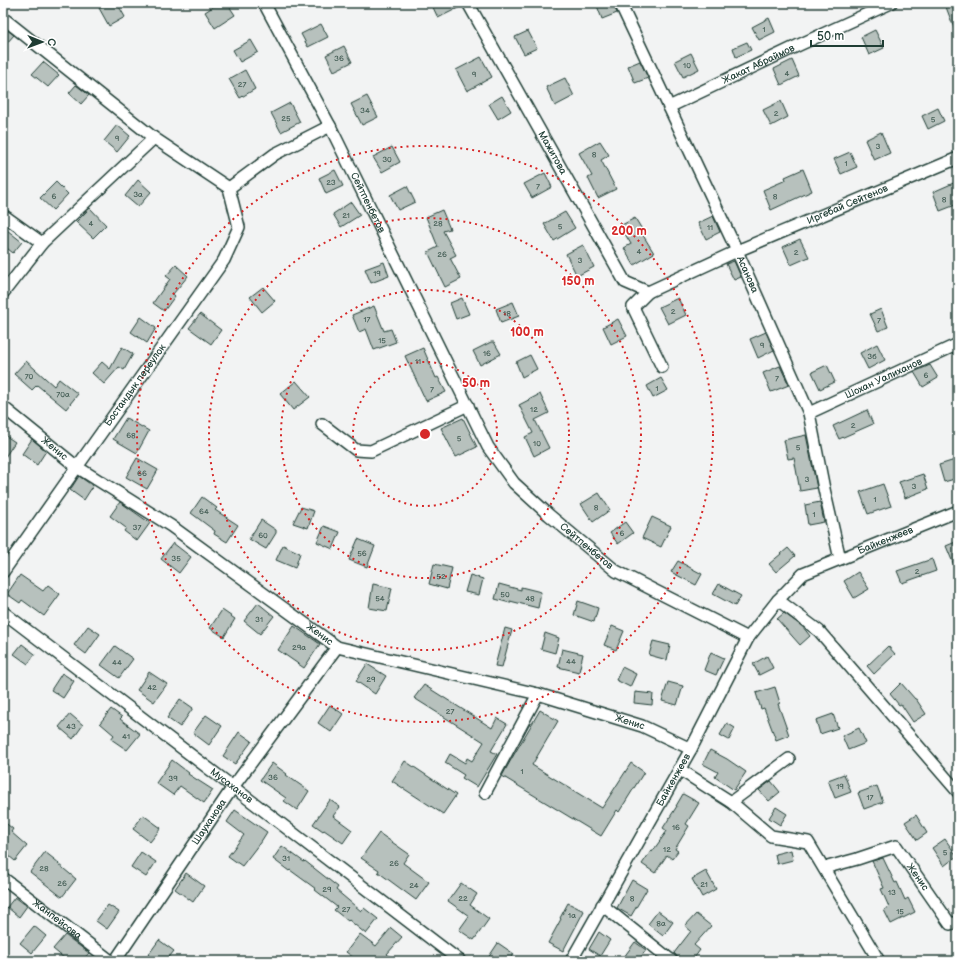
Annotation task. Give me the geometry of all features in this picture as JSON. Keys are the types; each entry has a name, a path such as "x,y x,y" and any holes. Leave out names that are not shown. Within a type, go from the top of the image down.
{"street":[{"name":"Сейтпенбетов","path":"264,3 330,126 488,447 514,483 549,515 616,571 748,638"},
{"name":"Мажитова","path":"468,3 625,282 648,292"},
{"name":"Асанова","path":"620,3 737,251 809,413 840,559"},
{"name":"Жакат Абраймов","path":"669,107 891,3"},
{"path":"3,18 154,138 229,188 275,154 330,126"},
{"path":"3,293 42,243 154,138"},
{"name":"Иргебай Сейтенов","path":"737,251 958,158"},
{"name":"Бостандык переулок","path":"3,572 224,260 239,227 229,188"},
{"path":"3,215 42,243"},
{"path":"662,367 633,307 648,292 737,251"},
{"name":"Шохан Уалиханов","path":"809,413 958,344"},
{"path":"322,424 356,450 371,451 468,405"},
{"name":"Женис","path":"3,407 77,467 171,526 337,647 538,694 642,726 691,749"},
{"name":"Байкенжеев","path":"571,961 691,749 748,638 778,600 803,574 958,511"},
{"path":"778,600 819,631 958,792"},
{"name":"Мусаханов","path":"3,612 460,961"},
{"name":"Шауханова","path":"115,961 233,787 337,647"},
{"path":"485,793 538,694"},
{"path":"731,802 789,759"},
{"path":"679,769 731,802 771,836 808,842 879,961"},
{"name":"Женис","path":"824,868 896,846 950,924 958,922"},
{"name":"Жанпейсова","path":"3,878 111,961"},
{"path":"602,905 672,961"}],"building":[{"path":"108,3 117,3 125,17 109,26 99,8"},
{"path":"219,3 227,3 235,15 215,28 205,12"},
{"path":"431,3 461,3 462,6 438,18"},
{"path":"596,3 613,3 617,13 602,19"},
{"path":"958,3 957,36 946,7"},
{"path":"769,18 775,32 759,40 752,27"},
{"path":"321,24 328,37 308,47 301,34"},
{"path":"3,27 14,35 7,43 3,40"},
{"path":"875,30 884,48 869,55 861,37"},
{"path":"528,31 537,48 524,54 515,37"},
{"path":"251,40 258,52 240,62 233,50"},
{"path":"747,42 751,50 736,57 733,48"},
{"path":"344,46 352,62 334,71 326,55"},
{"path":"691,53 699,69 683,77 675,61"},
{"path":"481,57 492,77 467,91 456,70"},
{"path":"792,60 799,76 781,85 774,69"},
{"path":"640,61 648,78 635,83 628,66"},
{"path":"43,62 59,75 48,87 32,74"},
{"path":"245,70 255,89 240,98 229,79"},
{"path":"565,78 574,96 555,106 546,87"},
{"path":"76,85 89,95 81,104 69,93"},
{"path":"367,96 378,117 362,125 351,104"},
{"path":"502,96 511,111 498,119 489,104"},
{"path":"781,101 788,117 771,126 763,110"},
{"path":"290,103 300,122 281,132 271,113"},
{"path":"938,108 944,121 928,129 922,116"},
{"path":"117,125 130,136 117,152 104,141"},
{"path":"881,132 890,153 874,160 865,140"},
{"path":"600,141 609,155 601,160 616,189 598,198 588,178 592,176 579,153"},
{"path":"392,147 400,162 382,172 373,157"},
{"path":"850,152 857,167 841,174 834,159"},
{"path":"803,169 812,191 771,210 763,190 786,180 785,177"},
{"path":"335,170 343,186 326,194 319,178"},
{"path":"545,173 552,187 532,198 524,184"},
{"path":"138,180 151,192 138,207 125,196"},
{"path":"958,181 958,204 940,211 933,192"},
{"path":"56,182 68,194 53,210 40,198"},
{"path":"407,186 415,202 398,210 390,195"},
{"path":"351,202 360,215 341,227 333,214"},
{"path":"90,208 106,225 93,238 76,222"},
{"path":"442,210 450,229 443,231 456,255 450,258 461,279 445,287 428,252 438,247 426,217"},
{"path":"565,212 575,228 554,241 544,224"},
{"path":"713,216 720,232 706,239 698,223"},
{"path":"635,218 643,231 641,232 654,253 634,265 624,248 631,244 620,226"},
{"path":"7,230 22,242 13,253 3,245 3,235"},
{"path":"800,239 809,257 791,265 783,247"},
{"path":"583,245 594,267 577,276 566,254"},
{"path":"734,261 741,277 734,280 726,264"},
{"path":"384,262 389,276 371,283 365,269"},
{"path":"176,265 188,276 173,294 175,296 164,311 153,303 170,279 166,276"},
{"path":"263,287 275,301 262,312 250,297"},
{"path":"462,298 469,314 456,319 450,303"},
{"path":"678,298 686,315 668,324 659,307"},
{"path":"513,302 519,316 501,323 496,309"},
{"path":"374,306 384,331 391,329 396,342 374,350 366,329 359,332 352,315"},
{"path":"881,309 888,327 878,331 870,314"},
{"path":"200,314 221,330 211,344 189,328"},
{"path":"141,317 156,328 147,343 131,332"},
{"path":"618,319 627,336 611,344 603,327"},
{"path":"766,332 774,350 758,358 750,339"},
{"path":"494,342 501,354 480,365 473,351"},
{"path":"877,344 885,360 868,369 860,353"},
{"path":"122,347 133,354 124,370 119,367 104,384 92,373 102,362 110,369"},
{"path":"423,348 436,378 438,377 446,392 426,401 405,356"},
{"path":"530,355 537,369 522,377 516,362"},
{"path":"26,361 54,386 59,379 78,394 66,409 37,385 32,390 14,374"},
{"path":"827,365 835,382 820,389 812,372"},
{"path":"930,365 938,378 923,387 914,372"},
{"path":"780,366 789,385 771,392 763,373"},
{"path":"661,378 668,390 653,398 647,386"},
{"path":"296,381 310,397 293,410 280,394"},
{"path":"540,394 549,413 535,420 549,448 534,456 525,437 533,433 519,405"},
{"path":"867,410 873,424 839,439 833,426"},
{"path":"126,418 149,431 137,453 113,439"},
{"path":"463,418 477,447 456,457 441,428"},
{"path":"3,434 15,442 3,460"},
{"path":"806,435 817,488 800,491 794,458 788,459 784,440"},
{"path":"32,439 46,451 37,465 22,454"},
{"path":"137,458 158,470 147,489 126,477"},
{"path":"958,459 958,478 944,482 939,465"},
{"path":"923,474 928,489 905,498 899,482"},
{"path":"79,476 93,486 84,500 70,490"},
{"path":"883,484 891,506 868,514 860,492"},
{"path":"599,493 610,510 593,522 581,504"},
{"path":"202,497 217,508 215,510 238,525 227,542 214,534 215,531 191,513"},
{"path":"120,502 150,523 137,541 124,531 126,528 110,516"},
{"path":"820,502 824,522 808,525 805,505"},
{"path":"301,507 314,511 308,528 293,523"},
{"path":"652,517 671,526 661,547 642,538"},
{"path":"261,520 276,530 276,533 266,549 249,539"},
{"path":"625,522 633,533 618,544 610,533"},
{"path":"324,526 340,532 333,549 317,542"},
{"path":"358,539 375,546 367,567 349,560"},
{"path":"958,541 958,575 946,546"},
{"path":"173,543 191,557 179,573 161,559"},
{"path":"283,545 300,553 295,568 276,560"},
{"path":"788,548 795,556 776,572 769,564"},
{"path":"932,559 936,571 902,583 897,571"},
{"path":"678,561 702,574 696,585 671,572"},
{"path":"434,564 452,568 447,589 429,584"},
{"path":"858,572 869,589 854,598 844,581"},
{"path":"20,575 43,591 48,585 60,594 44,616 22,600 20,603 7,594"},
{"path":"470,575 483,579 479,595 465,592"},
{"path":"373,584 392,588 387,611 369,608"},
{"path":"499,584 521,590 521,587 541,592 538,608 495,599"},
{"path":"719,584 741,596 735,606 713,594"},
{"path":"578,601 598,608 594,622 574,615"},
{"path":"258,603 274,616 260,634 244,621"},
{"path":"222,610 235,619 224,637 210,628"},
{"path":"784,613 803,627 810,636 800,645 777,619"},
{"path":"88,626 100,634 86,654 74,645"},
{"path":"294,626 320,644 304,668 278,650"},
{"path":"612,626 624,631 616,650 604,645"},
{"path":"505,628 512,630 502,667 495,666"},
{"path":"545,633 559,638 555,653 541,649"},
{"path":"653,641 670,645 667,660 649,655"},
{"path":"22,644 35,654 28,664 14,654"},
{"path":"115,646 133,659 119,678 101,665"},
{"path":"888,646 895,654 874,674 867,666"},
{"path":"562,649 583,654 579,672 558,667"},
{"path":"711,652 724,658 716,675 704,670"},
{"path":"767,656 773,668 759,675 753,664"},
{"path":"367,664 386,676 375,694 356,681"},
{"path":"622,667 636,674 630,687 616,680"},
{"path":"149,672 167,684 154,702 137,690"},
{"path":"62,673 74,681 63,698 51,690"},
{"path":"668,682 683,686 677,705 662,701"},
{"path":"901,683 916,699 926,714 913,722 901,704 899,705 890,694"},
{"path":"424,685 492,728 497,718 507,724 491,751 497,754 477,787 462,778 464,775 445,763 450,754 465,763 467,758 472,761 484,742 414,698"},
{"path":"775,687 780,703 778,704 789,735 776,740 764,708 761,709 756,693"},
{"path":"635,692 653,694 652,705 634,703"},
{"path":"180,699 193,708 180,727 167,718"},
{"path":"330,705 343,714 331,732 318,723"},
{"path":"111,709 122,717 120,719 140,734 127,750 111,739 114,735 100,723"},
{"path":"540,710 558,721 532,765 602,808 631,763 644,772 619,812 617,810 601,836 502,776"},
{"path":"70,714 83,725 73,739 59,727"},
{"path":"833,714 838,728 820,734 816,720"},
{"path":"206,715 222,726 209,745 193,733"},
{"path":"727,723 735,728 729,740 720,735"},
{"path":"859,728 866,743 848,750 842,736"},
{"path":"239,732 252,741 235,764 223,756"},
{"path":"710,750 746,772 734,790 715,777 718,772 703,764"},
{"path":"172,760 189,773 188,774 213,790 204,803 180,786 173,795 156,783"},
{"path":"405,761 456,795 443,814 392,781"},
{"path":"272,763 309,791 297,810 284,801 286,798 260,780"},
{"path":"844,774 851,792 835,798 828,780"},
{"path":"771,781 780,792 769,801 759,790"},
{"path":"877,786 883,802 864,809 858,793"},
{"path":"683,794 699,803 686,824 689,826 675,849 678,851 672,859 667,855 655,873 642,864 667,831 663,828"},
{"path":"330,800 340,807 333,816 352,830 343,843 313,824"},
{"path":"776,807 787,814 780,825 769,818"},
{"path":"235,810 267,832 242,866 228,856 244,835 227,822"},
{"path":"143,815 161,828 150,842 133,829"},
{"path":"916,815 927,833 917,840 905,822"},
{"path":"3,821 13,829 11,832 27,846 15,861 3,851"},
{"path":"379,833 409,854 403,863 429,882 416,900 378,872 379,870 361,858"},
{"path":"945,839 957,856 944,866 932,848"},
{"path":"282,846 304,862 305,861 338,887 336,890 361,911 364,908 378,919 366,934 334,910 337,907 315,890 316,889 273,859"},
{"path":"791,850 793,860 777,864 775,854"},
{"path":"45,852 76,879 62,897 30,872"},
{"path":"141,852 156,862 146,877 131,867"},
{"path":"883,858 895,883 897,882 905,900 908,898 915,912 891,924 884,910 889,907 881,889 884,888 872,861"},
{"path":"706,871 716,889 702,897 692,879"},
{"path":"186,873 204,886 193,902 175,889"},
{"path":"632,880 647,889 631,916 617,908"},
{"path":"461,883 477,894 470,905 489,919 474,940 459,930 469,916 448,901"},
{"path":"15,897 27,906 19,917 7,907"},
{"path":"568,903 584,911 563,951 548,943"},
{"path":"108,905 119,912 107,929 96,921"},
{"path":"658,911 673,922 663,936 648,924"},
{"path":"696,914 711,926 694,945 700,950 692,961 681,961 674,953 691,931 685,926"},
{"path":"34,926 46,936 32,953 20,943"},
{"path":"391,928 402,937 387,954 395,961 358,961 346,952 360,934 376,946"},
{"path":"599,932 610,940 600,956 589,949"},
{"path":"65,935 89,953 82,961 75,961 68,956 65,959 53,949"},
{"path":"159,940 174,951 166,961 150,961 146,958"},
{"path":"635,942 646,950 638,961 621,961"},
{"path":"498,943 514,954 509,961 486,961"}]}
